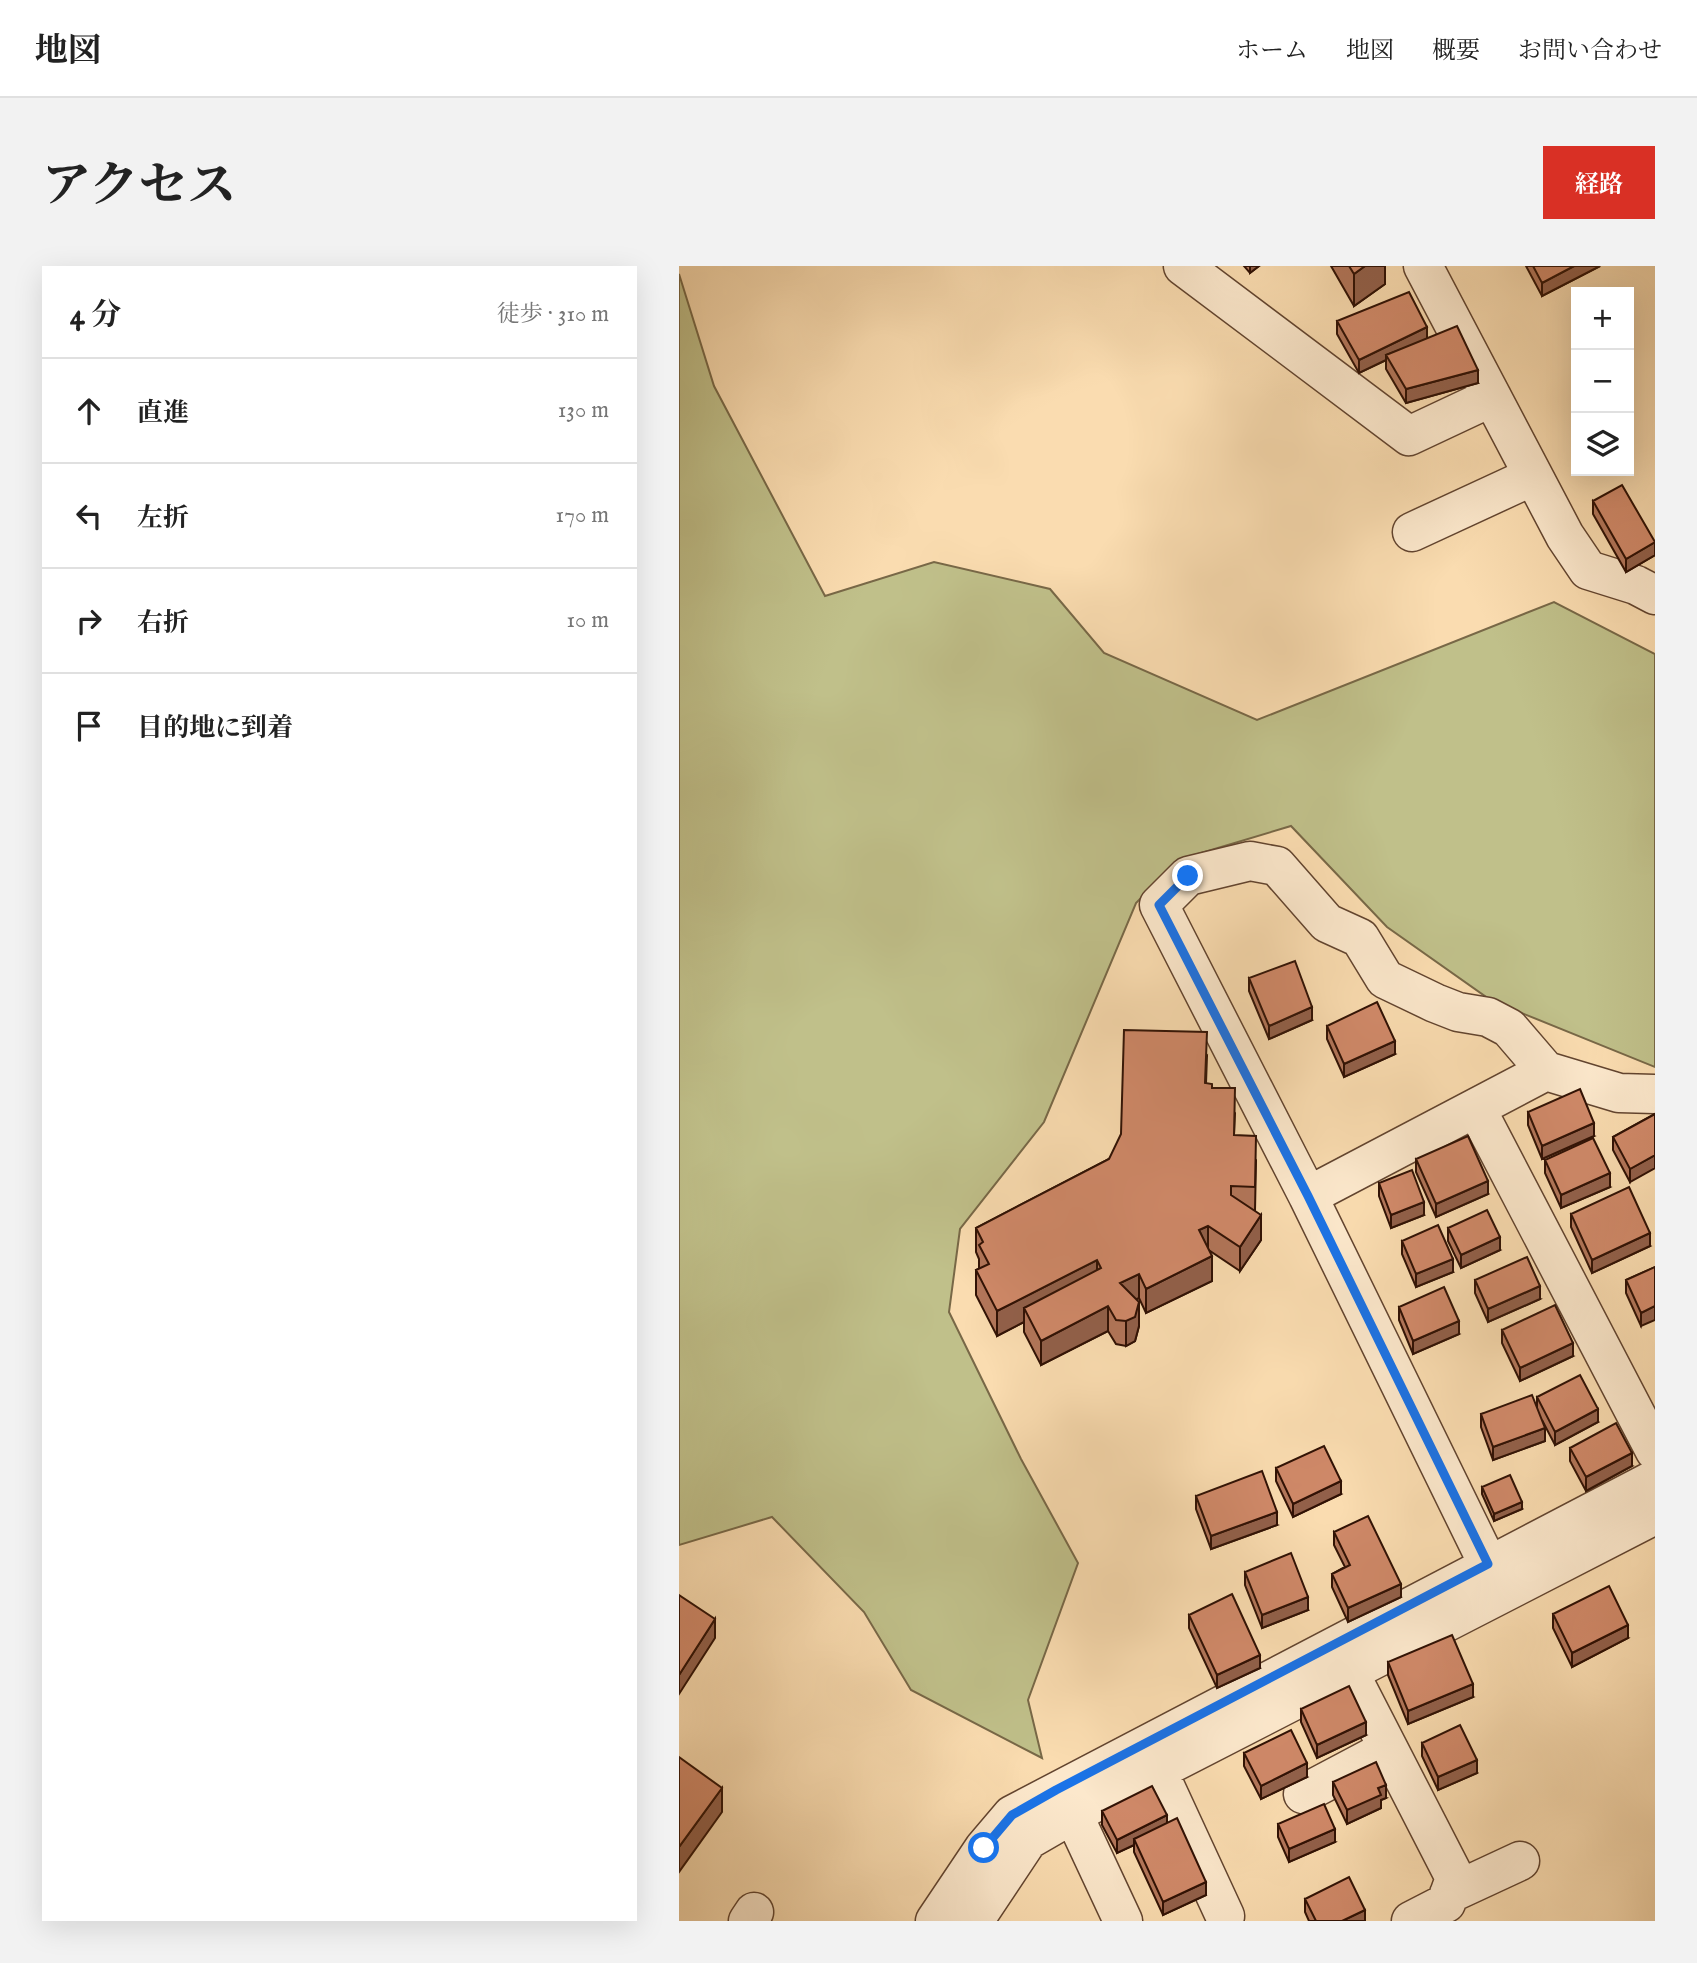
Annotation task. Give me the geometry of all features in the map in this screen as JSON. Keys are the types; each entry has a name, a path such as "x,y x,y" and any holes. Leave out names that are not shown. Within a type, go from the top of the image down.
{"street":[{"path":"1183,266 1409,436 1492,397"},
{"path":"1423,266 1565,536 1588,570 1636,585 1655,595"},
{"path":"1412,532 1533,477"},
{"path":"1488,1564 1308,1196 1159,905 1188,876 1250,861 1277,866 1327,923 1360,938 1385,978 1434,1003 1458,1012 1488,1017 1509,1028 1546,1071 1619,1093 1655,1094"},
{"path":"1308,1196 1546,1071"},
{"path":"1476,1108 1655,1451"},
{"path":"935,1921 984,1848 1012,1815 1655,1479"},
{"path":"974,1921 1028,1840 1073,1814 1655,1515"},
{"path":"1349,1672 1455,1878 1446,1903 1411,1921"},
{"path":"1303,1794 1388,1749"},
{"path":"1159,1770 1225,1916"},
{"path":"1073,1814 1123,1921"},
{"path":"1449,1894 1520,1861"}],"green space":[{"path":"679,274 714,386 825,596 934,562 1050,589 1104,653 1257,720 1554,602 1655,654 1655,1067 1492,1001 1387,927 1291,826 1178,860 1136,903 1044,1122 960,1229 949,1312 1021,1459 1078,1563 1028,1700 1042,1758 911,1690 864,1612 772,1517 679,1545"}],"building":[{"path":"1349,266 1365,266 1354,274"},
{"path":"1533,266 1574,266 1542,283"},
{"path":"1409,292 1427,327 1359,360 1337,321"},
{"path":"1457,326 1478,370 1406,389 1386,355"},
{"path":"1622,485 1655,542 1626,559 1593,501"},
{"path":"1295,961 1312,1007 1269,1026 1249,978"},
{"path":"1377,1002 1395,1041 1344,1064 1327,1026"},
{"path":"1124,1030 1207,1032 1205,1083 1212,1084 1212,1088 1235,1088 1234,1135 1256,1136 1255,1187 1231,1186 1231,1195 1261,1215 1240,1247 1208,1226 1199,1230 1212,1256 1146,1289 1139,1274 1120,1283 1139,1302 1135,1317 1126,1321 1116,1320 1108,1306 1041,1341 1024,1308 1101,1268 1097,1260 997,1311 976,1270 989,1264 979,1245 983,1242 976,1228 1109,1159 1121,1134"},
{"path":"1580,1089 1594,1123 1542,1146 1528,1112"},
{"path":"1655,1114 1655,1155 1630,1169 1613,1137"},
{"path":"1468,1136 1488,1181 1436,1204 1416,1159"},
{"path":"1593,1138 1610,1173 1561,1195 1545,1160"},
{"path":"1412,1170 1424,1202 1391,1215 1379,1183"},
{"path":"1629,1187 1650,1233 1592,1260 1571,1214"},
{"path":"1487,1210 1500,1237 1461,1255 1448,1228"},
{"path":"1438,1225 1453,1259 1416,1274 1402,1241"},
{"path":"1527,1257 1540,1286 1488,1309 1475,1280"},
{"path":"1655,1267 1655,1306 1641,1313 1626,1280"},
{"path":"1444,1287 1459,1321 1413,1341 1399,1307"},
{"path":"1555,1305 1573,1343 1520,1368 1502,1330"},
{"path":"1580,1375 1598,1409 1555,1432 1537,1397"},
{"path":"1532,1395 1545,1428 1493,1447 1481,1414"},
{"path":"1616,1423 1632,1453 1586,1477 1570,1448"},
{"path":"1324,1446 1341,1481 1293,1504 1276,1468"},
{"path":"1262,1471 1277,1512 1211,1536 1196,1496"},
{"path":"1510,1475 1522,1502 1494,1514 1482,1487"},
{"path":"1368,1516 1401,1584 1348,1608 1332,1574 1350,1565 1334,1532"},
{"path":"1291,1553 1308,1597 1262,1615 1245,1572"},
{"path":"1609,1586 1628,1625 1572,1653 1553,1614"},
{"path":"1232,1594 1260,1655 1217,1675 1189,1615"},
{"path":"679,1595 715,1619 679,1675"},
{"path":"1452,1635 1473,1684 1408,1711 1388,1662"},
{"path":"1349,1686 1366,1722 1317,1745 1301,1709"},
{"path":"1460,1725 1477,1760 1438,1777 1422,1743"},
{"path":"1291,1730 1307,1763 1261,1786 1244,1753"},
{"path":"679,1757 722,1788 679,1847"},
{"path":"1376,1762 1386,1785 1378,1788 1381,1795 1347,1810 1333,1782"},
{"path":"1152,1786 1167,1815 1117,1840 1102,1811"},
{"path":"1324,1804 1335,1829 1289,1849 1278,1824"},
{"path":"1177,1818 1206,1882 1163,1902 1134,1839"},
{"path":"1349,1877 1365,1910 1342,1921 1316,1921 1305,1899"}],"route":[{"path":"984,1848 1012,1815 1056,1790 1488,1564 1308,1196 1159,905 1188,876"}]}
